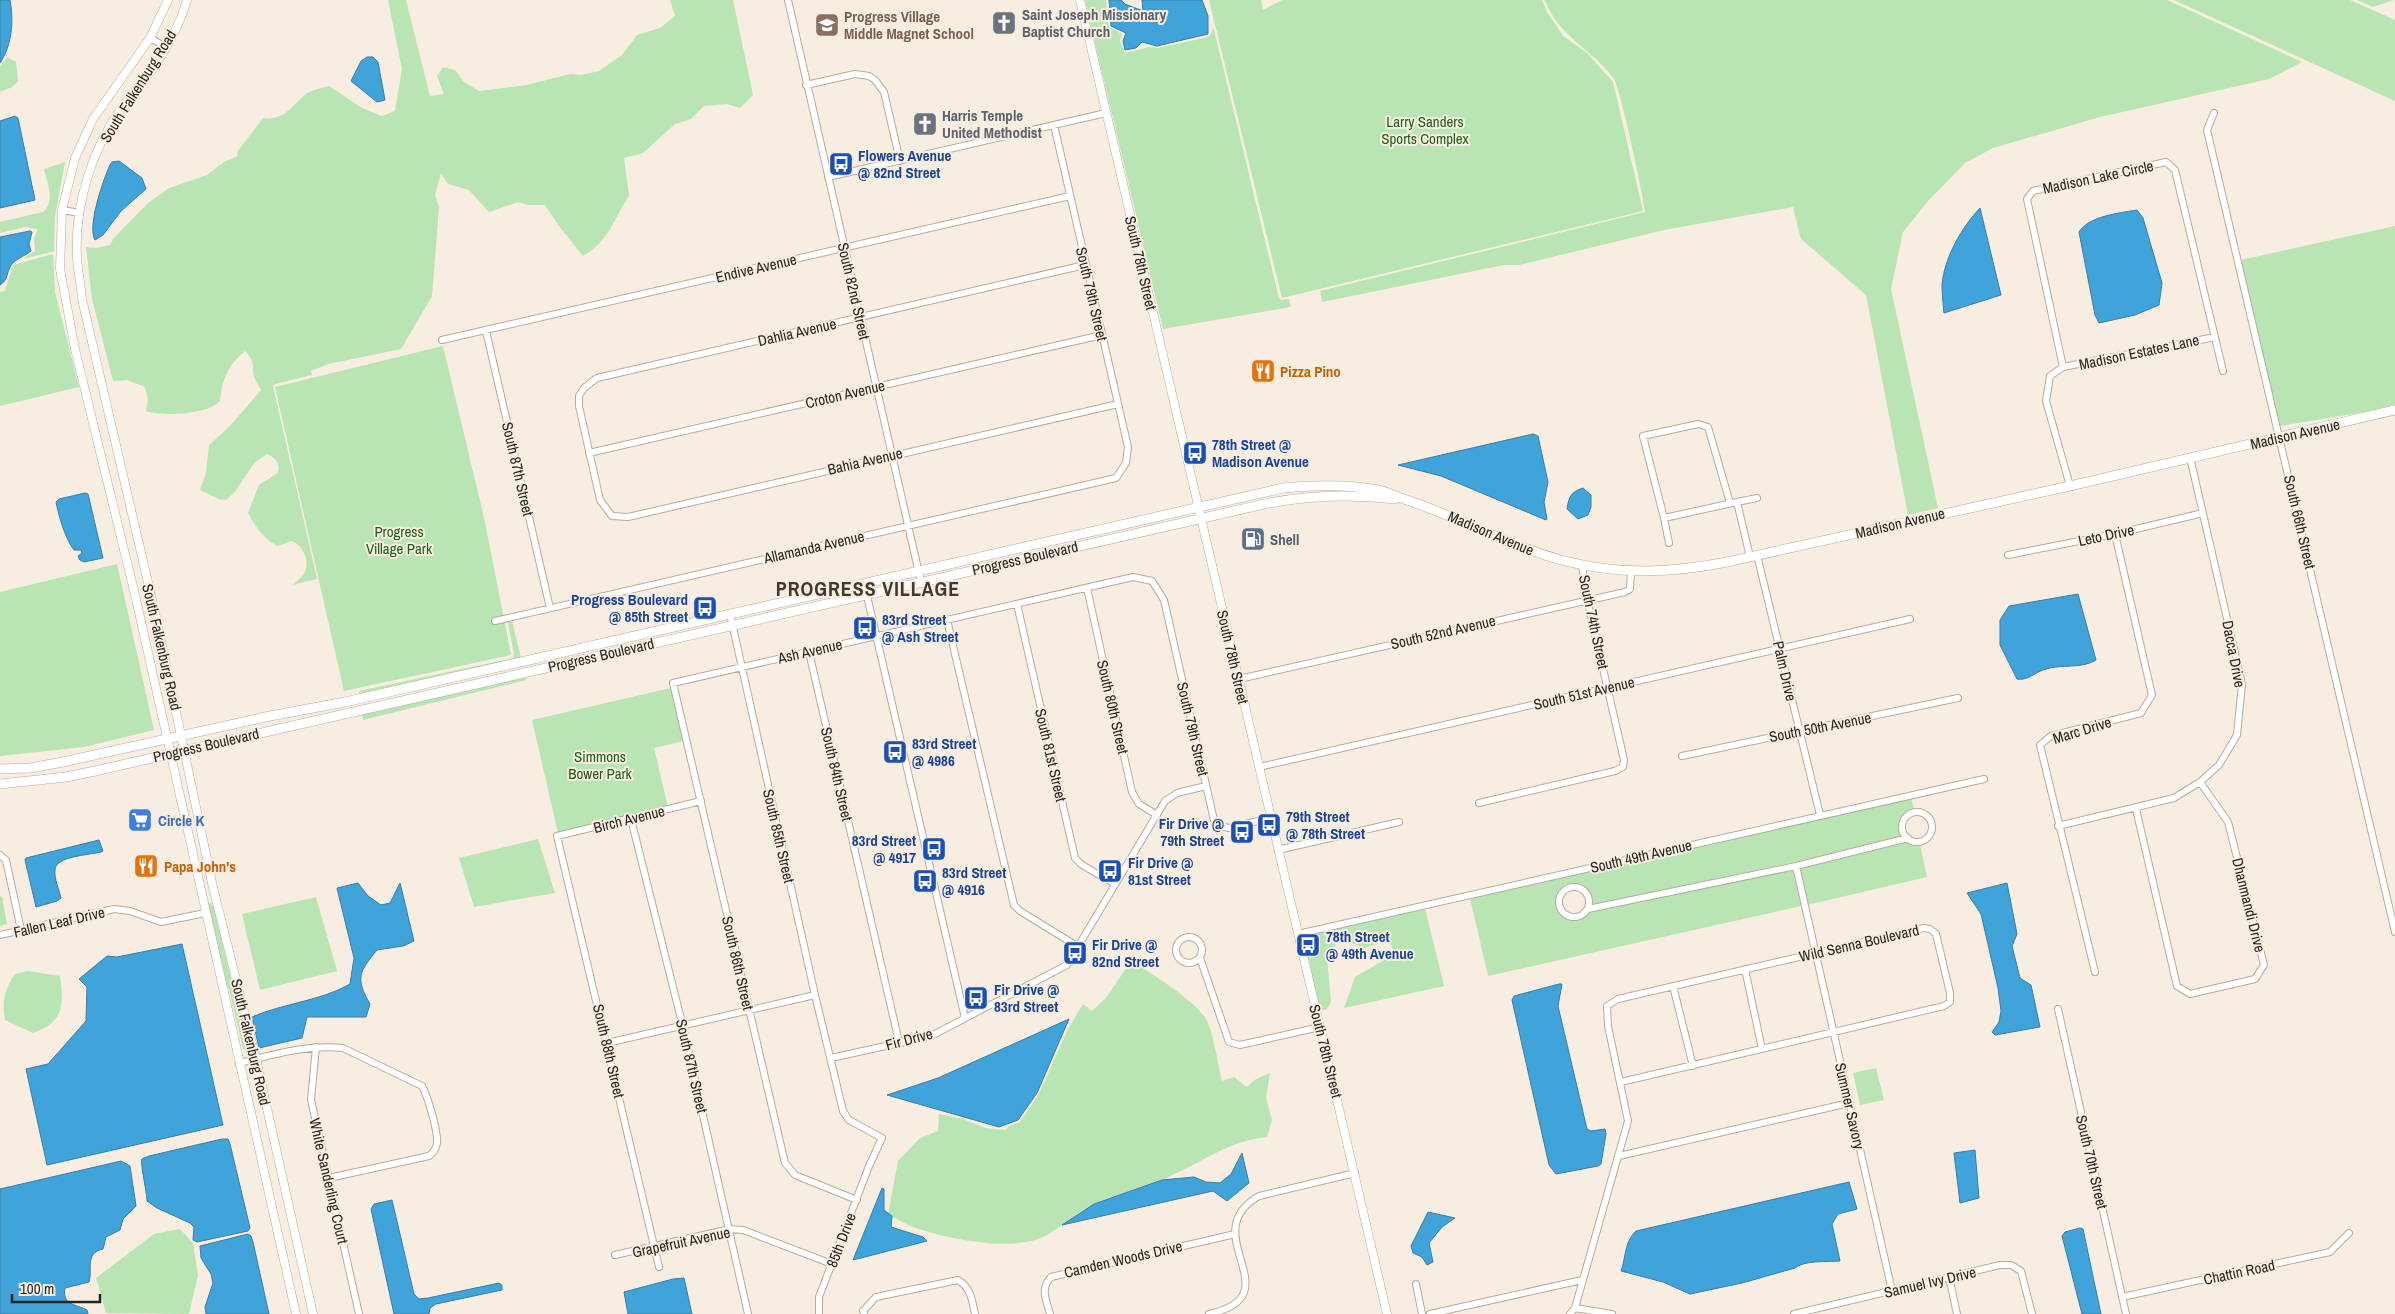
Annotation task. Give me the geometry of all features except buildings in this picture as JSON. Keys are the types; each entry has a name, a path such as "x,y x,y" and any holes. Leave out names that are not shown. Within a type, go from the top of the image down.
{"main road":[{"name":"Madison Avenue","path":"1198,507 1283,488 1304,486 1369,489 1388,493 1449,514 1549,556 1582,565 1631,572 1687,570 2070,486 2395,410"},
{"name":"Madison Avenue","path":"1201,518 1301,498 1366,496 1409,501"},
{"name":"Progress Boulevard","path":"0,769 30,768 182,736 506,665 1198,507"},
{"name":"Progress Boulevard","path":"0,784 66,777 1201,518"},
{"path":"1059,538 1062,550"},
{"path":"585,647 588,659"},
{"path":"419,697 433,689 499,673 506,665 509,670 528,672"}],"street":[{"name":"South Falkenburg Road","path":"168,0 150,38 93,119 75,158 62,210 60,269 65,305 168,739 205,913 296,1314"},
{"name":"South Falkenburg Road","path":"187,0 166,46 152,70 121,108 100,145 84,193 80,213 77,257 82,299 182,736 212,882 256,1059 313,1314"},
{"name":"South 82nd Street","path":"788,0 921,582"},
{"name":"South 78th Street","path":"1080,0 1387,1314"},
{"path":"150,38 166,46"},
{"path":"806,85 855,74 869,76 875,80 884,92 900,161"},
{"path":"828,177 1106,113"},
{"name":"South 66th Street","path":"2214,114 2208,132 2395,932"},
{"name":"South 79th Street","path":"1054,125 1128,447 1126,463"},
{"name":"Madison Lake Circle","path":"2063,367 2027,199 2033,192 2166,162 2175,170 2223,371"},
{"name":"Endive Avenue","path":"442,340 1070,196"},
{"path":"62,210 80,213"},
{"name":"Dahlia Avenue","path":"589,453 580,416 579,396 584,388 597,378 1085,265"},
{"name":"South 87th Street","path":"486,331 550,608"},
{"name":"Croton Avenue","path":"589,453 1102,336"},
{"name":"Madison Estates Lane","path":"2063,367 2215,337"},
{"path":"2063,367 2050,376 2046,402 2070,486"},
{"name":"Bahia Avenue","path":"589,453 600,500 612,516 628,517 1118,404"},
{"name":"Palm Drive","path":"1664,518 1642,436 1694,424 1703,424 1710,429 1733,502 1754,556 1780,650 1820,815"},
{"name":"Dacca Drive","path":"2058,826 2136,809 2174,798 2200,782 2219,764 2237,735 2242,684 2190,457"},
{"name":"Allamanda Avenue","path":"495,621 1116,478 1126,463"},
{"path":"1669,543 1664,518 1757,498"},
{"name":"Leto Drive","path":"2008,556 2115,534 2203,512"},
{"name":"Marc Drive","path":"2095,972 2040,746 2051,736 2141,713 2152,695 2115,534"},
{"name":"South 74th Street","path":"1479,802 1615,772 1623,767 1624,760 1587,599 1582,565"},
{"name":"South 52nd Avenue","path":"1239,679 1628,591 1630,589 1631,572"},
{"name":"Ash Avenue","path":"674,683 1133,577 1152,581"},
{"name":"South 79th Street","path":"1152,581 1164,600 1214,820 1220,826 1229,828 1270,818"},
{"path":"864,583 965,1018"},
{"name":"South 80th Street","path":"1087,588 1132,792 1139,804 1157,815"},
{"name":"South 81st Street","path":"1017,604 1075,858 1082,865 1115,884"},
{"name":"South 85th Street","path":"730,614 815,995 832,1058"},
{"name":"South 51st Avenue","path":"1259,767 1910,619"},
{"path":"947,620 1014,905 1020,911 1077,946"},
{"name":"South 84th Street","path":"809,652 899,1042"},
{"name":"South 86th Street","path":"674,683 785,1163 795,1175 857,1200"},
{"name":"South 50th Avenue","path":"1682,756 1958,698"},
{"name":"South 49th Avenue","path":"1298,934 1984,779"},
{"name":"Dhanmandi Drive","path":"2136,809 2177,986 2190,994 2255,979 2264,965 2228,822 2200,782"},
{"name":"Fir Drive","path":"832,1058 931,1036 1058,971 1066,965 1165,801 1177,793 1206,786"},
{"name":"Birch Avenue","path":"557,836 701,801"},
{"path":"1588,909 1587,894 1579,888 1566,890 1560,897 1560,907 1566,915 1576,917 1588,909 1796,866 1908,838 1921,841 1929,835 1931,822 1925,814 1916,812 1904,820 1903,830 1908,838"},
{"name":"South 87th Street","path":"631,819 683,1027 748,1314"},
{"path":"1278,850 1399,822"},
{"name":"South 88th Street","path":"557,836 659,1267"},
{"path":"0,855 6,860 22,930"},
{"name":"Summer Savory","path":"1796,866 1814,953 1892,1291"},
{"name":"Fallen Leaf Drive","path":"0,935 114,909 130,911 161,922 205,913"},
{"name":"Wild Senna Boulevard","path":"1570,1314 1577,1311 1582,1280 1628,1121 1607,1020 1607,1006 1618,998 1924,928 1930,929 1936,934 1950,993 1950,1002 1944,1006 1621,1082"},
{"path":"1200,958 1193,963 1184,963 1176,953 1177,944 1188,937 1197,939 1202,946 1200,958 1229,1042 1240,1045 1320,1027"},
{"path":"1745,969 1762,1049"},
{"path":"1673,986 1693,1066"},
{"path":"607,1043 815,995"},
{"name":"South 70th Street","path":"2058,1009 2126,1314"},
{"path":"239,1063 288,1051 316,1047 343,1048 422,1086 426,1094 437,1142 435,1152 428,1156 329,1178"},
{"name":"White Sanderling Court","path":"316,1047 311,1100 359,1314"},
{"name":"85th Drive","path":"819,1314 819,1297 869,1166 882,1138 849,1120 844,1111 832,1058"},
{"path":"1619,1156 1849,1103"},
{"path":"1209,1314 1234,1306 1244,1293 1246,1281 1235,1234 1239,1212 1247,1203 1259,1196 1355,1173"},
{"name":"Grapefruit Avenue","path":"615,1255 730,1230 743,1230 832,1264"},
{"name":"Chattin Road","path":"2122,1297 2330,1252 2349,1233"},
{"name":"Camden Woods Drive","path":"1050,1314 1044,1290 1045,1283 1051,1277 1235,1234"},
{"name":"Samuel Ivy Drive","path":"1794,1314 2000,1265 2016,1267 2024,1278 2032,1314"},
{"path":"1949,1277 1957,1314"},
{"path":"864,1314 863,1311 867,1305 876,1297 958,1280 965,1284 970,1292 975,1314"},
{"path":"1430,1314 1582,1280"},
{"path":"1416,1284 1422,1314"},
{"path":"1577,1311 1612,1314"}],"green space":[{"path":"388,0 406,0 430,96 444,94 437,76 443,67 455,70 464,82 479,91 527,85 570,74 581,75 599,71 622,55 637,35 660,28 675,16 670,0 733,0 753,95 740,108 727,104 704,106 691,119 675,124 643,153 624,158 629,196 600,243 583,256 545,205 528,205 518,202 489,212 469,190 448,184 441,173 435,195 439,207 432,296 401,349 328,364 311,371 312,375 273,386 317,579 292,585 304,574 307,564 305,554 299,546 291,541 278,546 268,540 260,532 248,513 259,485 278,473 278,464 275,459 267,454 254,463 235,492 226,500 219,499 200,490 206,473 209,445 231,425 261,390 255,379 249,355 245,351 230,367 222,386 220,401 210,408 176,414 159,414 146,411 148,400 145,387 127,380 113,381 92,299 86,247 96,248 110,245 114,238 147,204 169,188 207,175 224,162 238,156 237,152 263,118 282,115 311,91 329,86 362,108 382,116 395,111 402,69"},
{"path":"1085,0 1106,0 1109,27 1122,34 1120,41 1125,53 1208,37 1212,33 1213,26 1279,298 1282,300 1289,299 1291,307 1163,329"},
{"name":"Larry Sanders Sports Complex","path":"1209,0 1261,0 1263,10 1282,0 1542,0 1547,12 1563,36 1587,53 1613,82 1643,211 1282,298"},
{"path":"1545,0 2167,0 2302,62 2269,79 2100,117 1993,148 1965,163 1928,201 1903,232 1891,289 1938,508 1908,515 1866,295 1801,239 1793,207 1664,230 1519,265 1504,265 1322,302 1320,291 1645,212 1626,121 1614,79 1558,23"},
{"path":"2174,0 2350,0 2395,20 2395,101"},
{"path":"2357,0 2394,0 2373,7"},
{"path":"7,57 16,62 18,81 12,87 0,92 0,67"},
{"path":"65,162 55,216 54,251 23,259 35,251 34,238 38,229 25,227 0,233 0,222 43,212 47,208 50,197 44,169"},
{"path":"2395,226 2395,407 2280,426 2241,260"},
{"path":"53,254 55,292 79,387 0,406 0,292 5,291 13,265"},
{"name":"Progress Village Park","path":"443,346 485,522 511,655 344,691 275,387"},
{"path":"117,564 154,730 84,747 0,756 0,592"},
{"path":"512,621 521,658 359,695 359,691 513,658 508,622"},
{"path":"525,676 526,680 363,720 362,713"},
{"name":"Simmons Bower Park","path":"671,688 684,741 654,748 668,807 558,833 532,720"},
{"path":"1911,798 1914,809 1903,816 1900,827 1902,836 1795,862 1592,905 1586,890 1581,886 1570,884 1562,888 1558,896 1557,905 1560,914 1567,920 1577,920 1590,912 1794,869 1801,906 1488,976 1470,898"},
{"path":"538,839 555,893 474,907 459,858"},
{"path":"1907,841 1920,844 1927,877 1807,905 1799,868"},
{"path":"0,896 2,897 7,924 0,926"},
{"path":"316,897 337,971 260,990 242,914"},
{"path":"207,903 211,903 214,908 245,1035 245,1050 243,1049 229,989 222,976"},
{"path":"1425,908 1444,986 1344,1008 1355,977 1391,956 1392,949 1391,945 1385,941 1364,948 1348,942 1337,943 1327,957 1331,1002 1327,1009 1319,1011 1301,936"},
{"path":"1131,961 1172,988 1202,1013 1212,1034 1222,1081 1234,1077 1247,1087 1256,1079 1270,1073 1266,1098 1272,1120 1267,1137 1233,1145 1148,1187 1100,1201 1043,1237 1030,1241 997,1244 962,1240 912,1227 888,1214 898,1161 920,1138 938,1131 939,1114 963,1119 985,1128 1006,1130 1009,1126 1020,1122 1039,1094 1068,1029 1083,1004 1092,1011 1106,998"},
{"path":"28,971 60,976 62,996 60,1011 56,1018 51,1024 33,1033 5,1020 4,1014 4,1002 8,985 15,974"},
{"path":"1876,1068 1884,1100 1860,1105 1853,1073"},
{"path":"180,1229 193,1243 198,1275 189,1314 106,1313 96,1278 154,1234"}],"water":[{"path":"0,0 10,0 12,16 11,33 7,49 0,63"},
{"path":"1109,0 1121,0 1125,4 1143,11 1142,0 1202,0 1208,16 1208,34 1157,46 1142,42 1136,48 1125,50 1123,41 1126,33 1111,26"},
{"path":"367,57 373,57 378,62 385,100 377,102 351,81 361,61"},
{"path":"15,116 18,118 35,200 0,208 0,121"},
{"path":"119,161 142,178 146,189 121,211 103,235 95,240 93,234 94,215 100,192 110,165 112,162"},
{"path":"1980,208 2001,295 1944,313 1942,285 1946,264 1967,224"},
{"path":"2137,210 2143,218 2162,283 2159,305 2135,315 2099,323 2095,315 2079,232 2090,222 2097,219"},
{"path":"32,232 29,244 31,251 12,264 6,279 0,285 0,237"},
{"path":"1533,434 1538,436 1548,482 1544,502 1546,520 1441,476 1398,465"},
{"path":"1583,488 1591,495 1591,507 1588,515 1578,519 1567,509 1571,495"},
{"path":"88,494 103,558 84,562 78,556 82,553 81,550 74,550 68,540 56,502 59,499"},
{"path":"2078,594 2096,660 2090,663 2042,670 2028,678 2017,679 2000,645 2000,620 2009,606"},
{"path":"99,840 103,851 67,859 57,865 55,877 61,898 36,907 26,858"},
{"path":"358,883 368,896 381,905 390,903 400,883 414,941 403,946 377,950 366,964 361,981 362,988 370,1004 366,1017 307,1017 302,1038 259,1048 252,1017 339,990 350,984 354,958 337,888"},
{"path":"2007,883 2017,934 2012,946 2020,978 2031,985 2040,1027 1995,1035 1992,1032 1999,1022 2001,1011 1998,988 1981,914 1967,893"},
{"path":"182,944 223,1125 47,1165 26,1069 48,1064 86,1021 87,987 79,979 107,956 117,957"},
{"path":"1562,984 1558,1006 1587,1129 1591,1131 1605,1129 1606,1134 1601,1164 1556,1174 1549,1165 1512,1000 1514,996"},
{"path":"1069,1019 1037,1093 1018,1120 999,1127 887,1095 938,1078"},
{"path":"228,1139 230,1144 250,1228 248,1231 197,1242 193,1240 194,1227 190,1223 157,1208 147,1201 142,1159"},
{"path":"1975,1150 1979,1198 1960,1203 1954,1153"},
{"path":"1242,1153 1249,1183 1227,1201 1213,1191 1062,1225 1094,1204 1162,1180 1194,1177 1206,1182 1220,1183 1231,1174"},
{"path":"121,1161 130,1166 136,1206 123,1219 120,1230 106,1237 103,1249 93,1254 90,1262 89,1282 65,1288 65,1298 67,1301 87,1310 88,1314 0,1314 0,1189"},
{"path":"1849,1182 1857,1209 1838,1214 1832,1224 1840,1261 1799,1265 1795,1268 1742,1283 1690,1294 1663,1282 1621,1271 1627,1245 1636,1231"},
{"path":"882,1188 884,1189 884,1210 892,1216 891,1227 923,1237 927,1241 853,1260"},
{"path":"392,1200 414,1294 419,1299 499,1283 502,1285 502,1290 436,1304 430,1308 429,1314 394,1314 371,1209 374,1204"},
{"path":"1428,1212 1455,1218 1442,1227 1429,1243 1433,1262 1427,1265 1422,1257 1413,1253 1411,1246"},
{"path":"2083,1229 2101,1314 2082,1314 2062,1236 2065,1232"},
{"path":"248,1234 253,1242 269,1314 206,1314 205,1307 213,1283 211,1274 201,1258 200,1246"},
{"path":"684,1278 692,1314 628,1314 624,1292 673,1279"}],"place":[{"name":"Saint Joseph Missionary Baptist Church","path":"1004,23"},
{"name":"Progress Village Middle Magnet School","path":"827,25"},
{"name":"Harris Temple United Methodist","path":"925,124"},
{"name":"Flowers Avenue @ 82nd Street","path":"841,164"},
{"name":"Pizza Pino","path":"1263,371"},
{"name":"78th Street @ Madison Avenue","path":"1195,453"},
{"name":"Shell","path":"1253,539"},
{"name":"Progress Boulevard @ 85th Street","path":"705,608"},
{"name":"83rd Street @ Ash Street","path":"865,628"},
{"name":"83rd Street @ 4986","path":"895,752"},
{"name":"Circle K","path":"140,820"},
{"name":"79th Street @ 78th Street","path":"1269,825"},
{"name":"Fir Drive @ 79th Street","path":"1242,832"},
{"name":"83rd Street @ 4917","path":"934,849"},
{"name":"Papa John's","path":"146,866"},
{"name":"Fir Drive @ 81st Street","path":"1110,871"},
{"name":"83rd Street @ 4916","path":"925,881"},
{"name":"78th Street @ 49th Avenue","path":"1308,945"},
{"name":"Fir Drive @ 82nd Street","path":"1075,953"},
{"name":"Fir Drive @ 83rd Street","path":"976,998"}],"district":[{"name":"PROGRESS VILLAGE","path":"868,588"}]}
